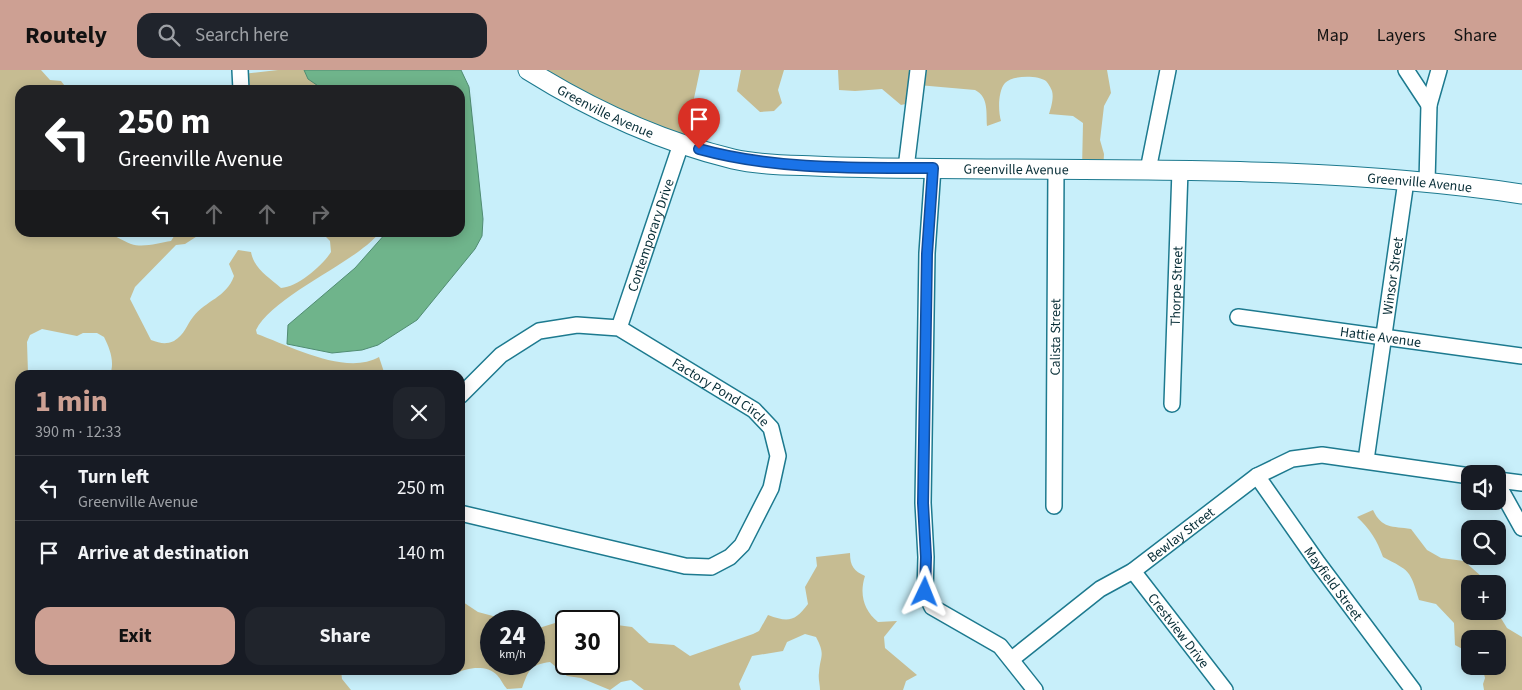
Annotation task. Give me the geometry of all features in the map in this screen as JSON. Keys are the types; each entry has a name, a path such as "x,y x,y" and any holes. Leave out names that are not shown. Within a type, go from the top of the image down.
{"main road":[{"name":"Greenville Avenue","path":"528,70 572,97 632,127 735,159 906,168 1312,173 1427,182 1522,194"}],"street":[{"path":"240,70 241,85"},
{"path":"906,168 918,70"},
{"path":"1148,170 1168,70"},
{"path":"1406,70 1429,104"},
{"path":"1427,182 1429,104 1439,70"},
{"name":"Contemporary Drive","path":"619,328 682,144"},
{"path":"933,168 927,254 923,503 926,557 925,592 932,607 1000,646 1035,690"},
{"name":"Calista Street","path":"1054,506 1056,169"},
{"name":"Thorpe Street","path":"1172,404 1180,170"},
{"name":"Winsor Street","path":"1366,460 1406,180"},
{"name":"Hattie Avenue","path":"1238,317 1522,356"},
{"name":"Factory Pond Circle","path":"465,391 501,355 539,332 577,325 619,328 754,410 770,428 778,456 771,488 742,545 730,557 711,567 685,566 465,514"},
{"name":"Bewlay Street","path":"1012,659 1100,589 1133,571 1257,476 1292,459 1322,456 1366,460 1461,475"},
{"name":"Mayfield Street","path":"1257,476 1318,563 1413,690"},
{"path":"1506,481 1522,483"},
{"path":"1506,499 1522,528"},
{"name":"Crestview Drive","path":"1133,571 1225,690"}],"shaded area":[{"path":"0,70 41,70 50,80 61,81 64,85 15,85 15,237 117,237 131,244 151,245 171,241 174,237 196,237 185,244 176,245 135,287 130,299 151,340 168,343 178,338 198,311 226,289 234,276 229,264 238,250 251,252 259,268 281,288 288,287 302,280 327,258 331,252 330,241 326,237 376,237 351,257 289,297 264,319 256,330 257,334 301,352 335,361 366,362 379,357 383,370 111,370 112,360 110,351 104,337 97,333 83,333 77,336 42,329 30,335 27,342 28,370 15,370 15,675 342,675 342,679 351,690 0,690"},
{"path":"278,70 310,70 338,85 242,85 242,74"},
{"path":"304,70 461,70 469,87 483,219 482,236 475,249 417,320 378,345 362,350 332,353 287,344 288,325 355,268 382,237 465,237 465,85 317,85 308,79"},
{"path":"528,70 700,70 693,103 703,120 697,148"},
{"path":"741,70 784,70 778,90 782,103 774,111 760,112 737,91"},
{"path":"838,70 1107,70 1111,93 1104,106 1100,140 1104,154 1103,171 1082,169 1083,123 1073,116 1049,114 1053,94 1047,82 1042,79 1019,77 1008,80 1001,91 999,101 1001,121 987,126 985,101 975,90 918,85 915,102 901,105 882,89 839,90"},
{"path":"1373,510 1384,524 1411,529 1427,550 1441,558 1461,561 1461,565 1469,565 1480,575 1461,575 1461,620 1502,620 1507,628 1522,637 1522,690 1484,690 1484,675 1506,675 1506,630 1461,630 1461,648 1455,645 1454,623 1436,604 1419,600 1408,572 1383,557 1373,535 1357,517"},
{"path":"850,553 853,568 865,576 863,596 869,613 878,622 897,621 884,637 885,648 917,675 906,681 903,690 820,690 821,648 816,637 805,634 787,642 783,651 752,656 739,684 741,690 644,690 631,680 621,682 610,690 581,678 566,675 620,675 620,625 632,627 649,643 674,645 690,656 759,631 768,615 786,620 791,619 799,614 808,604 805,587 817,566 816,557"},
{"path":"465,603 480,613 480,668 465,670"},
{"path":"555,623 555,666 550,662 545,663 545,626"},
{"path":"497,675 527,675 522,688 507,689"}],"route":[{"path":"699,149 735,159 785,165 933,168 927,254 926,422 923,503 926,557 925,592"}]}
